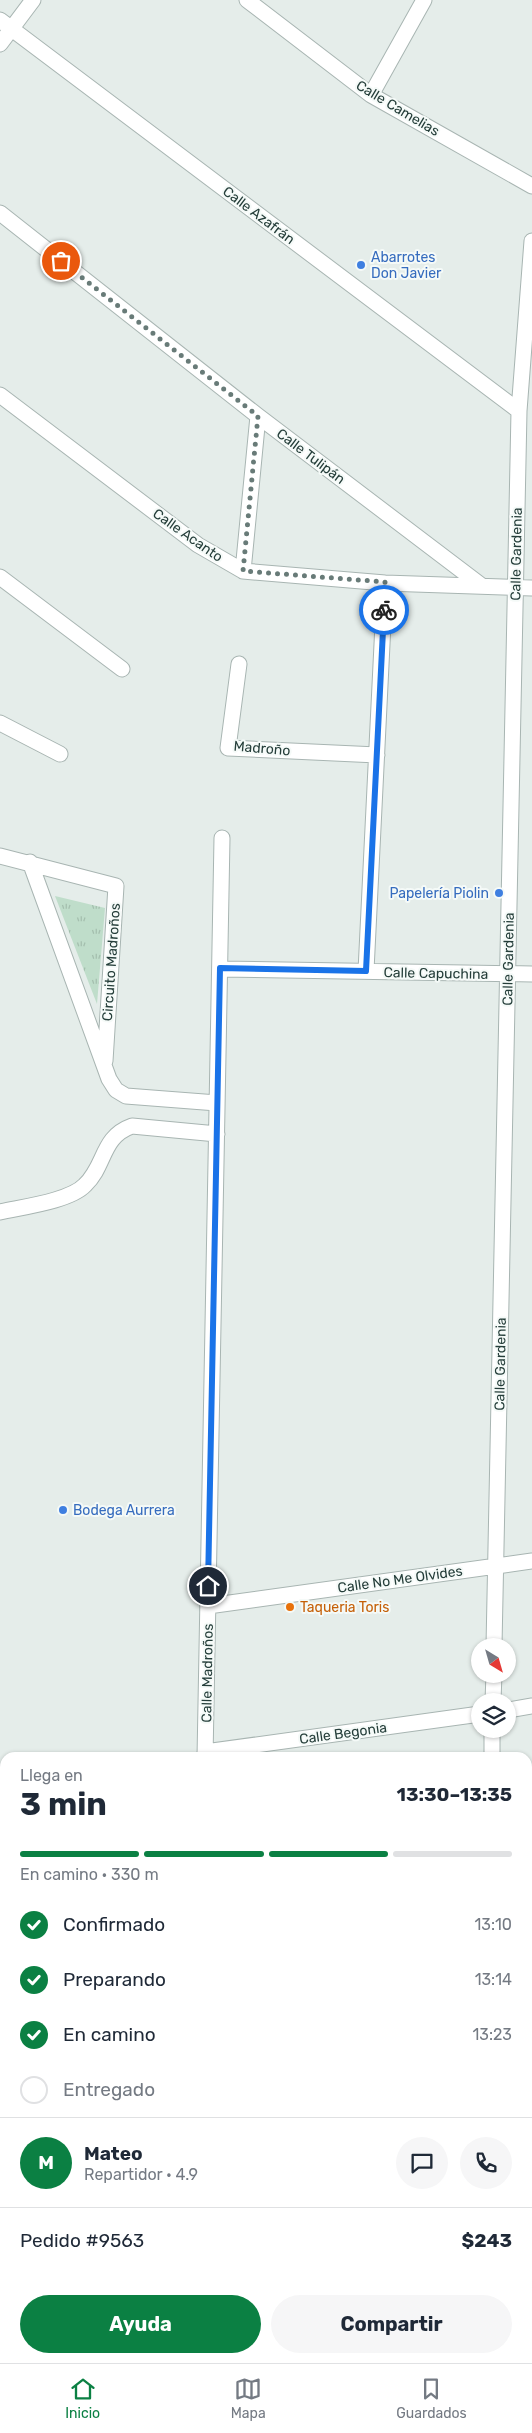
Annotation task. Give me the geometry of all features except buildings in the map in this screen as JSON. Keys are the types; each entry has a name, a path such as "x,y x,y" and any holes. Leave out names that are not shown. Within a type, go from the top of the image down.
{"street":[{"path":"0,44 6,24 33,0"},
{"name":"Calle Camelias","path":"247,0 372,95 532,186"},
{"path":"372,95 424,0"},
{"name":"Calle Azafrán","path":"6,24 519,412"},
{"name":"Calle Tulipán","path":"0,213 258,416 482,586"},
{"name":"Calle Gardenia","path":"494,1638 519,412 532,241"},
{"name":"Calle Acanto","path":"0,395 198,545 243,571 385,582 532,588"},
{"path":"243,571 258,416"},
{"path":"0,577 122,669"},
{"path":"366,971 385,582"},
{"name":"Madroño","path":"239,664 228,748 377,755"},
{"path":"0,723 60,754"},
{"name":"Calle Madroños","path":"205,1752 222,838"},
{"name":"Circuito Madroños","path":"0,856 30,862 116,886 104,1067"},
{"name":"Circuito Madroños","path":"30,862 104,1067 116,1090 126,1096 217,1102"},
{"name":"Calle Capuchina","path":"220,968 532,974"},
{"path":"0,1212 68,1195 85,1186 110,1141 119,1131 132,1126 217,1134"},
{"name":"Calle No Me Olvides","path":"208,1606 532,1561"},
{"path":"516,1709 532,1706"},
{"name":"Calle Begonia","path":"225,1752 471,1715"},
{"path":"492,1738 492,1752"}],"green space":[{"path":"55,896 105,908 97,1004"}],"way so far":[{"path":"61,261 258,416 243,571 385,582 384,610"}],"place":[{"name":"Abarrotes Don Javier","path":"361,265"},
{"name":"Papelería Piolin","path":"499,893"},
{"name":"Bodega Aurrera","path":"63,1510"},
{"name":"Taqueria Toris","path":"290,1607"}],"route":[{"path":"208,1586 220,968 366,971 384,610"}]}
